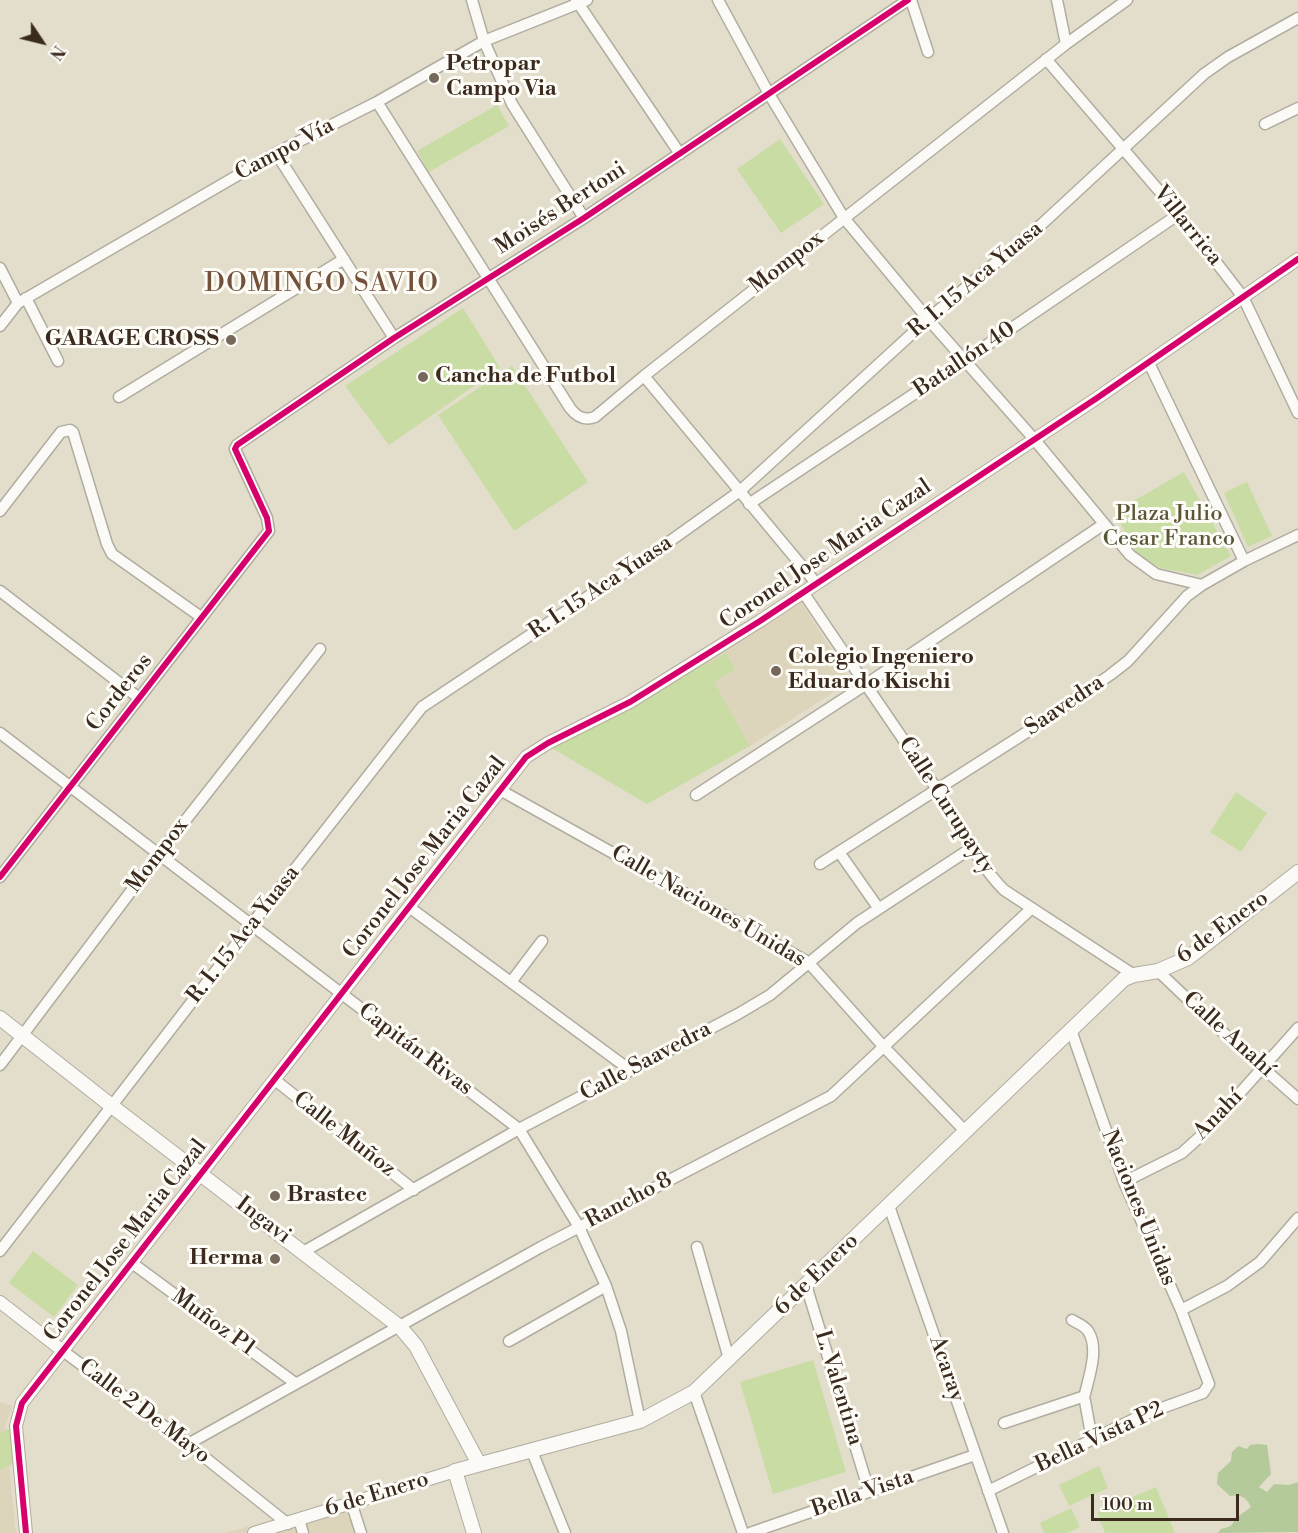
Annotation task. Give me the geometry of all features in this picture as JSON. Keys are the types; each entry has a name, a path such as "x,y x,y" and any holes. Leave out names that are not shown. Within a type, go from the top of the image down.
{"main road":[{"name":"6 de Enero","path":"455,1471 640,1421 694,1392 1124,980 1134,975 1158,971 1188,958 1298,872"},
{"name":"Ingavi","path":"0,1018 400,1326 416,1346 479,1464"},
{"path":"455,1471 474,1533"}],"street":[{"path":"472,0 484,40 512,104 584,218"},
{"path":"718,0 769,94 844,218 928,319 1034,439 1130,555 1144,567 1170,579 1202,585"},
{"path":"909,0 928,52"},
{"name":"Moisés Bertoni","path":"269,531 267,518 235,449 237,445 394,338 584,218 909,0"},
{"path":"1057,0 1066,44"},
{"name":"Mompox","path":"489,277 575,415 588,420 595,417 1046,59 1127,0"},
{"path":"580,1 680,154"},
{"name":"Campo Vía","path":"0,326 22,301 276,153 377,102 484,40 580,1"},
{"name":"R. I. 15 Aca Yuasa","path":"0,1251 113,1107 250,925 422,707 652,554 740,491 928,319 1043,223 1204,74 1228,57 1298,18"},
{"name":"Villarrica","path":"1046,59 1179,214 1243,297 1298,413"},
{"path":"377,102 489,277"},
{"path":"1264,124 1298,108"},
{"path":"276,153 394,338"},
{"name":"Batallón 40","path":"749,504 1179,214"},
{"path":"119,397 344,259"},
{"name":"Coronel Jose Maria Cazal","path":"26,1533 16,1426 22,1403 526,757 548,743 630,702 706,656 1149,363 1298,259"},
{"path":"0,268 58,361"},
{"path":"1149,363 1244,561"},
{"path":"644,376 816,583"},
{"path":"0,511 61,432 66,429 73,432 112,554 201,617"},
{"path":"696,795 865,685 1104,524"},
{"name":"Corderos","path":"0,877 269,531"},
{"name":"Saavedra","path":"820,864 1036,726 1110,675 1128,661 1187,596 1202,585 1244,561 1298,535"},
{"path":"0,591 139,698"},
{"name":"Calle Curupayty","path":"803,592 937,790 991,877 1004,890 1134,975"},
{"name":"Mompox","path":"0,1065 159,854 320,648"},
{"name":"Capitán Rivas","path":"0,734 519,1129 579,1227 606,1286 621,1330 640,1421"},
{"name":"Calle Naciones Unidas","path":"500,790 808,962 966,1132"},
{"name":"Calle Saavedra","path":"303,1252 519,1129 770,995 857,923 973,847"},
{"path":"839,852 879,909"},
{"path":"409,907 630,1070"},
{"name":"Rancho 8","path":"188,1444 579,1227 831,1096 1032,908"},
{"path":"511,982 542,941"},
{"name":"Calle Anahí","path":"1158,971 1298,1099"},
{"name":"Anahí","path":"1124,1182 1182,1153 1204,1132 1298,1028"},
{"name":"Naciones Unidas","path":"1071,1030 1124,1182 1181,1310 1209,1384"},
{"name":"Calle Muñoz","path":"274,1080 414,1190"},
{"name":"Acaray","path":"889,1206 1003,1533"},
{"path":"1181,1310 1227,1286 1260,1262 1298,1218"},
{"path":"697,1247 729,1359"},
{"name":"Muñoz P1","path":"132,1263 295,1383"},
{"name":"L. Valentina","path":"806,1285 869,1491"},
{"path":"509,1341 606,1286"},
{"name":"Calle 2 De Mayo","path":"0,1302 294,1522"},
{"path":"1072,1320 1088,1331 1092,1344 1092,1362 1084,1398 1092,1440"},
{"name":"Bella Vista P2","path":"988,1491 1140,1416 1203,1393 1209,1384"},
{"path":"694,1392 743,1533"},
{"path":"1004,1424 1080,1396 1084,1398"},
{"path":"531,1449 565,1533"},
{"name":"Bella Vista","path":"750,1533 975,1455"},
{"name":"6 de Enero","path":"254,1533 455,1471"},
{"path":"351,1502 361,1533"},
{"path":"294,1522 303,1533"}],"shaded area":[{"name":"Colegio Ingeniero Eduardo Kischi","path":"801,602 851,681 750,746 702,661"},
{"path":"0,1402 13,1406 5,1426 16,1533 0,1533"},
{"path":"350,1500 361,1533 224,1533"}],"green space":[{"path":"497,105 509,126 429,172 417,151"},
{"path":"780,139 824,204 781,233 737,169"},
{"name":"Cancha de Futbol","path":"463,308 500,368 389,445 345,386"},
{"path":"512,366 588,482 514,531 438,415"},
{"name":"Plaza Julio Cesar Franco","path":"1184,472 1231,556 1197,575 1161,568 1138,556 1114,512"},
{"path":"1247,482 1272,536 1248,547 1224,493"},
{"path":"726,653 735,669 714,682 750,746 647,804 550,747 702,661 705,666"},
{"path":"1236,792 1267,813 1241,852 1210,832"},
{"path":"33,1251 78,1285 54,1317 9,1283"},
{"path":"813,1360 846,1472 773,1494 740,1382"},
{"path":"8,1429 13,1433 12,1464 0,1470 0,1433"},
{"path":"1250,1445 1267,1445 1271,1474 1259,1487 1267,1492 1274,1484 1289,1485 1298,1482 1298,1532 1218,1533 1221,1529 1231,1526 1236,1518 1251,1507 1243,1497 1230,1496 1217,1484 1218,1473 1231,1461 1232,1452 1238,1446 1247,1449"},
{"path":"1099,1466 1108,1488 1069,1506 1059,1485"},
{"path":"1156,1487 1175,1533 1105,1533 1097,1512"},
{"path":"1071,1508 1080,1527 1067,1533 1044,1533 1040,1523"}],"cycle path":[{"path":"0,877 269,531 267,518 235,449 237,445 394,338 584,218 908,0"},
{"path":"26,1533 16,1426 22,1403 526,757 548,743 630,702 760,621 1097,398 1298,259"}],"place":[{"name":"Petropar Campo Via","path":"434,78"},
{"name":"GARAGE CROSS","path":"231,340"},
{"name":"Cancha de Futbol","path":"423,377"},
{"name":"Colegio Ingeniero Eduardo Kischi","path":"776,671"},
{"name":"Brastec","path":"275,1196"},
{"name":"Herma","path":"275,1259"}],"district":[{"name":"DOMINGO SAVIO","path":"322,285"}]}
